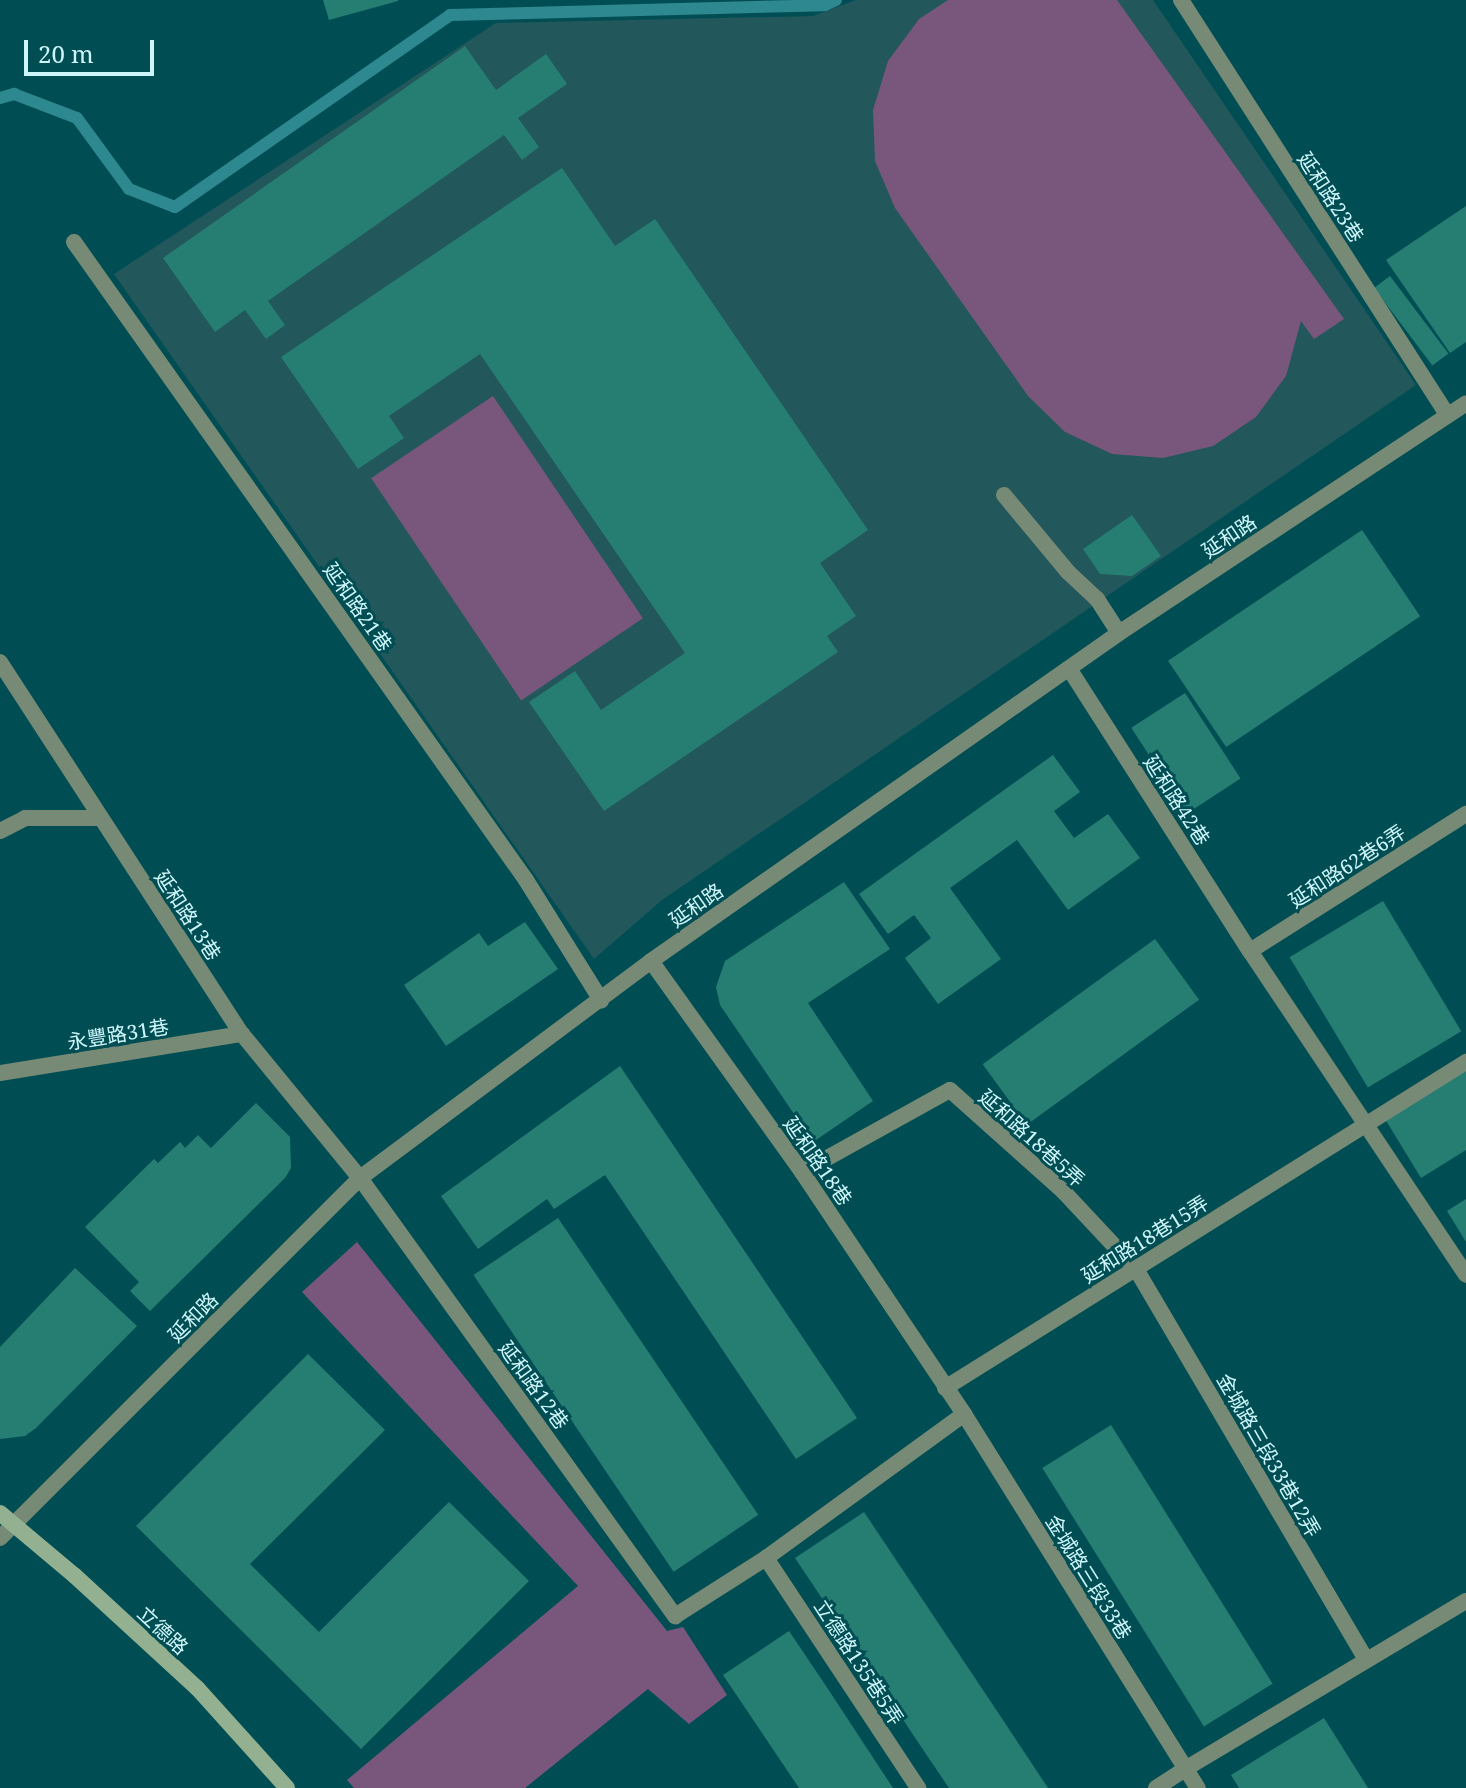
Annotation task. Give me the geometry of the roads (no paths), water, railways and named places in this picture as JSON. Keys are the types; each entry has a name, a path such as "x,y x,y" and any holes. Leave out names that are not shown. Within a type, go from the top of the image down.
{"street":[{"name":"延和路23巷","path":"1181,0 1447,415"},
{"name":"延和路21巷","path":"74,242 526,880 601,1000"},
{"name":"延和路","path":"0,1538 360,1178 651,961 1119,633 1466,403"},
{"path":"1004,495 1068,572 1097,599 1119,633"},
{"name":"延和路13巷","path":"0,662 242,1034 360,1178"},
{"name":"延和路42巷","path":"1070,670 1250,951 1466,1275"},
{"name":"延和路62巷6弄","path":"1250,951 1466,814"},
{"path":"0,831 25,818 99,818"},
{"name":"延和路18巷","path":"651,961 802,1172 945,1388"},
{"name":"永豐路31巷","path":"0,1073 242,1034"},
{"name":"延和路18巷15弄","path":"945,1388 1466,1062"},
{"name":"延和路18巷5弄","path":"802,1172 950,1090 1063,1191 1136,1269"},
{"name":"延和路12巷","path":"360,1178 675,1616 766,1558"},
{"name":"金城路三段33巷12弄","path":"1136,1269 1366,1660"},
{"name":"金城路三段33巷","path":"945,1388 1198,1788"},
{"path":"766,1558 964,1414"},
{"name":"立德路","path":"0,1513 16,1523 198,1689 287,1788"},
{"name":"立德路135巷5弄","path":"766,1558 918,1788"},
{"path":"1156,1788 1466,1601"}],"waterway":[{"path":"0,98 14,94 77,118 129,189 175,207 450,15 825,5 836,0"}]}
